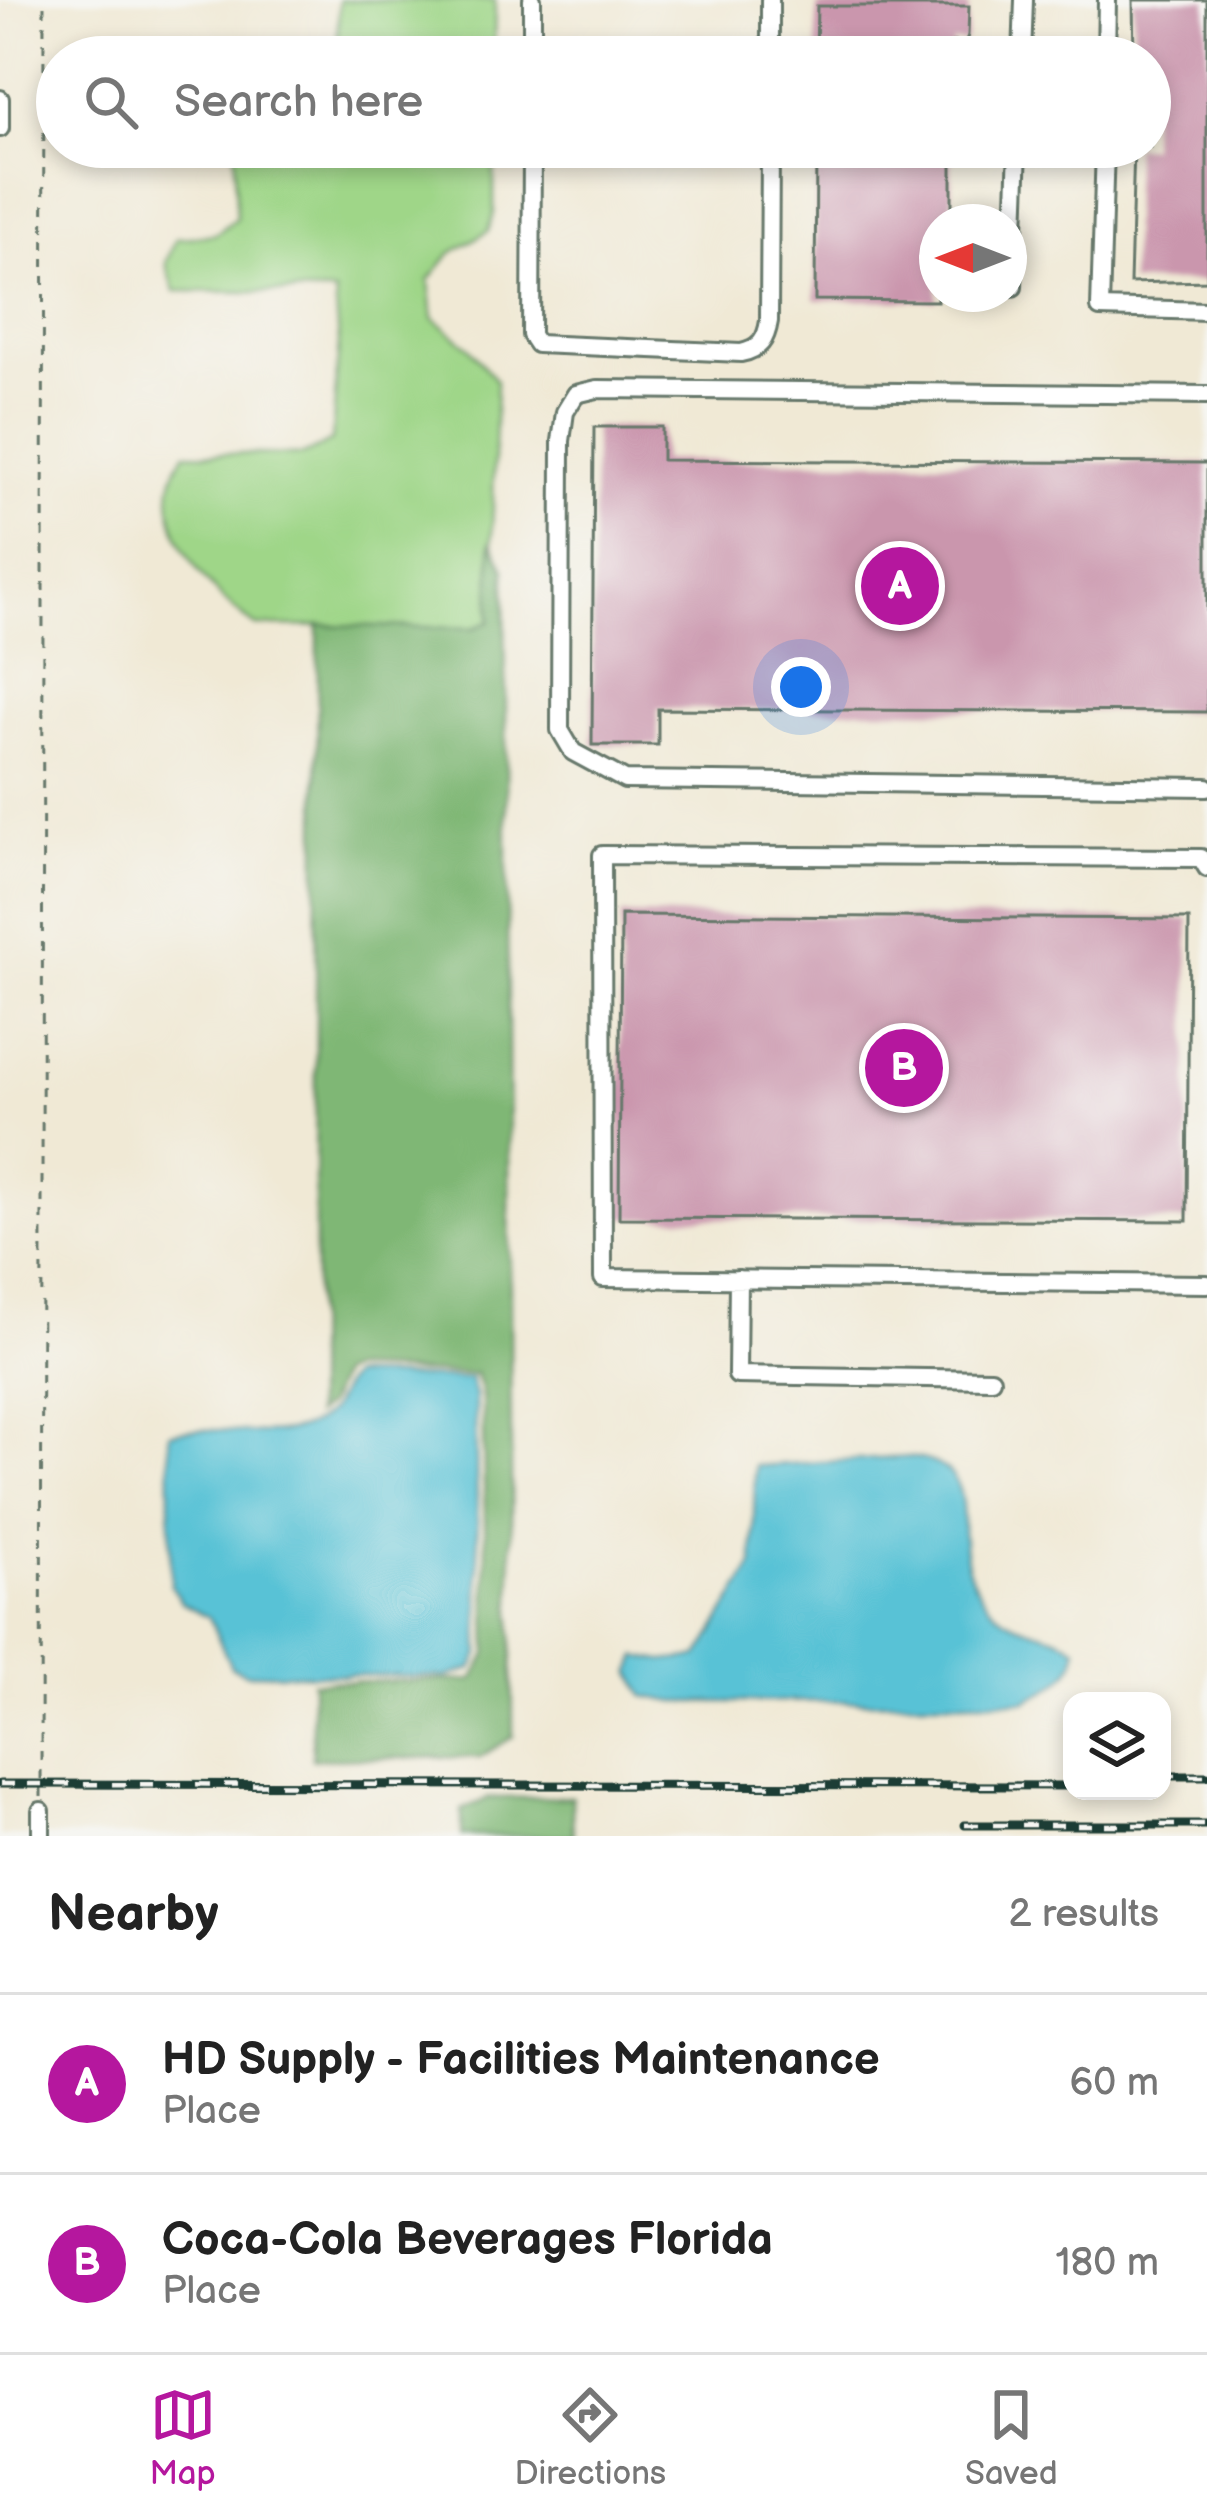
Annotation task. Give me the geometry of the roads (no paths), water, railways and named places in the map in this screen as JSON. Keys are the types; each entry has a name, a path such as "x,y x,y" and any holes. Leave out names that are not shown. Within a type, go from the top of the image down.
{"street":[{"path":"532,0 532,36"},
{"path":"770,0 770,36"},
{"path":"1023,36 1024,0"},
{"path":"1106,36 1107,0"},
{"path":"0,99 0,128"},
{"path":"532,168 531,334 537,344 741,352 754,350 766,339 770,321 770,168"},
{"path":"1016,204 1017,168"},
{"path":"1104,168 1100,308 1207,311"},
{"path":"1207,395 597,389 576,394 565,412 561,442 560,685 560,730 573,752 625,780 1207,787"},
{"path":"1207,868 1201,858 602,855 603,1278 1207,1284"},
{"path":"738,1279 736,1375 991,1379"},
{"path":"41,1811 41,1836"}],"water":[{"path":"351,1376 470,1378 475,1395 480,1653 472,1669 446,1677 245,1673 231,1667 209,1617 182,1603 171,1586 169,1433 265,1433 302,1428 325,1415"},
{"path":"909,1457 935,1463 959,1488 968,1568 989,1604 1012,1622 1077,1648 1072,1667 1060,1681 1026,1701 675,1702 644,1696 632,1672 638,1656 663,1661 699,1657 753,1565 755,1466"}],"railway":[{"path":"1171,1776 1207,1776"},
{"path":"0,1784 1063,1786"},
{"path":"965,1825 1207,1825"}],"place":[{"name":"HD Supply - Facilities Maintenance","path":"900,586"},
{"name":"Coca-Cola Beverages Florida","path":"904,1068"}]}
